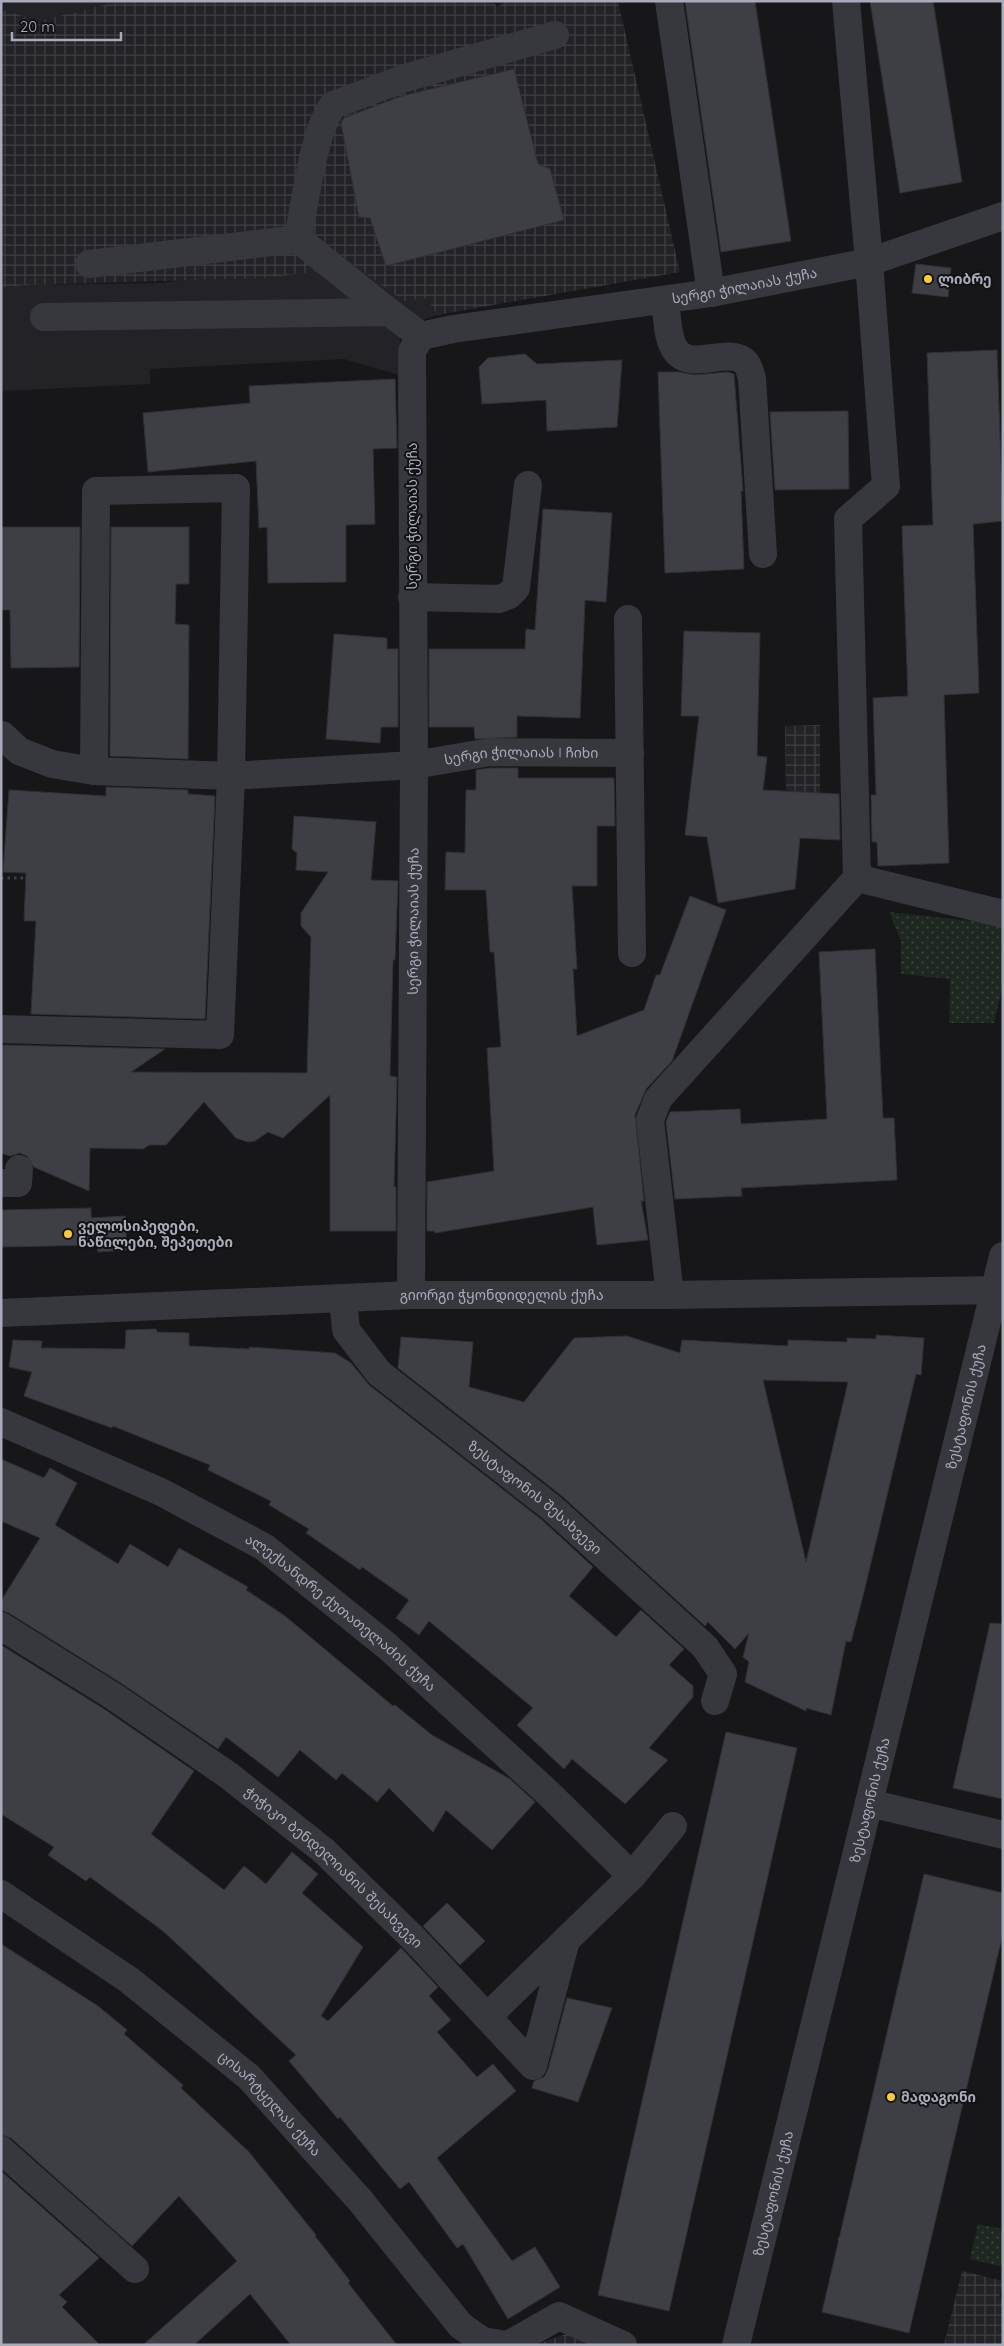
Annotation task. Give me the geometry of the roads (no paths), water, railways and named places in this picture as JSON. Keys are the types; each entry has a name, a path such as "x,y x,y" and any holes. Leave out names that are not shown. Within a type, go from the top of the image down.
{"street":[{"path":"669,1 711,293"},
{"path":"670,1295 650,1120 658,1098 857,878 848,520 886,486 846,1"},
{"path":"298,239 311,169 326,115 333,105 405,78 555,35"},
{"name":"სერგი ჭილაიას ქუჩა","path":"410,1295 414,764 412,351 421,336 453,329 711,293 869,262 1003,216"},
{"path":"89,264 298,239 421,336"},
{"path":"665,300 672,345 680,355 696,360 737,358 744,361 752,378 763,554"},
{"path":"44,317 389,312"},
{"path":"412,597 499,599 509,595 516,588 528,485"},
{"path":"1,1029 220,1035 231,776 236,488 96,491 94,771"},
{"path":"628,620 632,953"},
{"name":"სერგი ჭილაიას I ჩიხი","path":"1,735 19,751 52,764 94,771 231,776 414,764 490,752 630,753"},
{"path":"857,878 1003,914"},
{"name":"ზესტაფონის ქუჩა","path":"736,2345 869,1802 998,1290 1003,1256"},
{"name":"გიორგი ჭყონდიდელის ქუჩა","path":"1,1313 410,1295 670,1295 998,1290"},
{"name":"ზესტაფონის შესახვევი","path":"343,1299 346,1330 379,1373 552,1508 705,1648 722,1674 715,1701"},
{"name":"ალექსანდრე ქუთათელაძის ქუჩა","path":"1,1422 161,1492 264,1547 387,1646 547,1792 632,1876"},
{"name":"ჭიჭიკო ბენდელიანის შესახვევი","path":"1,1626 113,1696 228,1775 324,1851 416,1940 533,2066 566,1940"},
{"path":"869,1802 1003,1835"},
{"path":"487,2017 632,1876 673,1826"},
{"name":"ცისარტყელას ქუჩა","path":"1,1894 128,1980 249,2077 359,2199 461,2326 483,2341 507,2345 559,2316 623,2345"},
{"path":"1,2150 136,2269"}],"place":[{"name":"ლიბრე","path":"928,279"},
{"name":"ველოსიპედები, ნაწილები, შეპეთები","path":"68,1234"},
{"name":"მადაგონი","path":"891,2097"}]}
